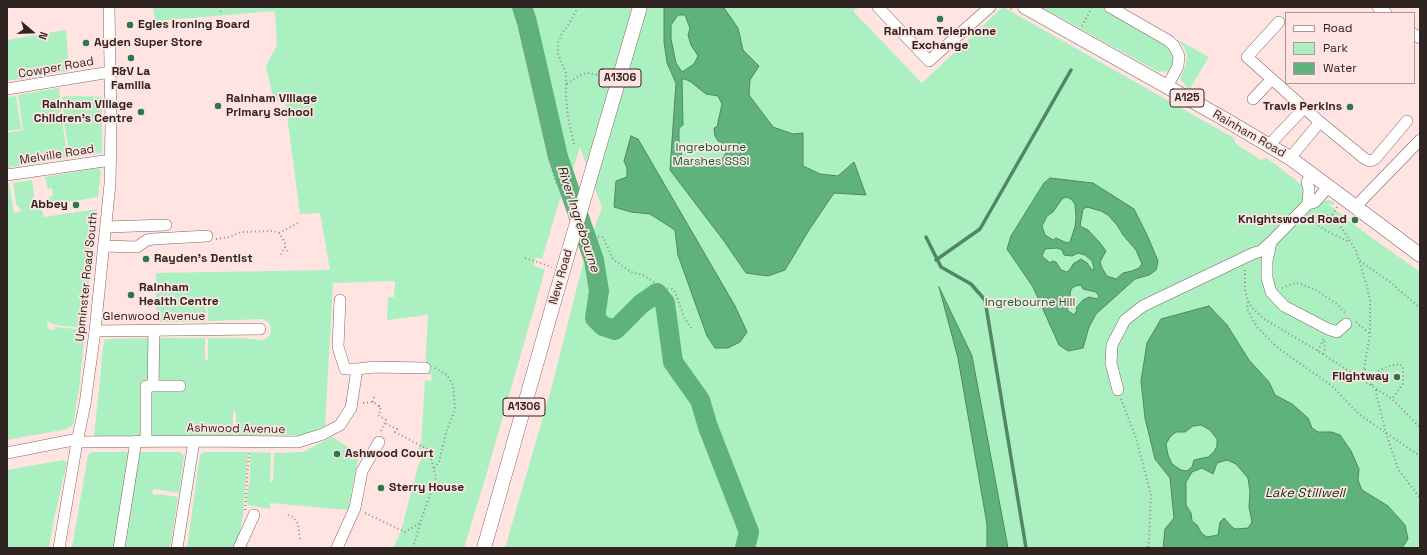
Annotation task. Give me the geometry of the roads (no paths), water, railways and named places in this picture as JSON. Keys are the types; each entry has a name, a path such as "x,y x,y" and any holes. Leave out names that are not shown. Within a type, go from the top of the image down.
{"main road":[{"name":"New Road","path":"484,548 640,7"},
{"name":"Rainham Road","path":"1025,7 1290,158 1420,255"}],"street":[{"name":"Upminster Road South","path":"59,548 85,404 95,331 106,227 111,160 109,7"},
{"path":"878,7 929,61 984,9"},
{"path":"1110,7 1174,46 1179,56 1178,66 1167,87"},
{"path":"1279,22 1248,57 1304,108 1364,159 1370,161 1375,159 1408,121"},
{"name":"Cowper Road","path":"7,90 110,72"},
{"path":"1253,99 1272,79"},
{"path":"1269,146 1304,108"},
{"path":"1290,158 1320,122"},
{"path":"1356,206 1420,140"},
{"name":"Melville Road","path":"7,176 111,160"},
{"path":"1305,208 1309,189 1307,182 1312,174"},
{"path":"1118,390 1110,363 1112,345 1125,320 1143,306 1261,251 1305,208 1315,202 1329,186"},
{"path":"106,227 166,225"},
{"path":"104,246 137,247 147,240 153,239 207,236"},
{"path":"1271,242 1267,261 1267,278 1271,292 1284,306 1325,334 1338,332 1348,319"},
{"path":"340,300 338,347 345,369 357,374 375,367 425,368"},
{"name":"Glenwood Avenue","path":"95,331 260,329"},
{"path":"153,386 154,331"},
{"name":"Ashwood Avenue","path":"7,453 78,440 298,442 323,434 340,425 351,408 357,374"},
{"path":"119,548 141,441 146,386 180,386"},
{"path":"337,548 355,508 362,470 382,438"},
{"path":"177,548 194,441"},
{"path":"239,548 250,514"}],"water":[{"path":"664,7 724,8 738,28 743,50 759,66 750,80 749,95 773,127 793,134 803,133 803,166 820,174 838,176 854,162 866,195 834,193 809,230 785,270 768,276 746,273 724,241 670,170 676,83 667,63 664,42","holes":["678,15 685,15 690,28 688,35 691,45 698,56 694,64 682,72 676,63 671,39 671,25","682,79 691,82 706,94 718,96 722,104 717,127 714,128 715,136 718,141 721,142 726,153 720,163 702,162 686,166 682,164 681,146 679,143 679,128 683,125"]},
{"path":"631,136 638,139 735,306 747,332 740,342 728,348 715,348 707,336 678,255 675,230 650,214 631,212 614,207 616,181 627,177 627,168 624,161"},
{"path":"1050,178 1093,183 1134,209 1158,261 1156,270 1149,275 1135,279 1096,314 1089,327 1083,348 1068,351 1059,345 1033,287 1007,249 1011,236 1044,183","holes":["1066,197 1071,199 1075,204 1075,227 1070,242 1067,243 1056,238 1053,240 1045,235 1042,226 1047,216 1053,212 1062,199","1087,207 1101,211 1108,215 1136,250 1142,264 1139,268 1123,273 1116,279 1107,276 1100,262 1106,251 1088,230 1080,226 1083,209","1057,248 1062,250 1064,255 1072,256 1078,253 1085,255 1092,261 1094,268 1093,271 1087,263 1081,259 1073,264 1067,272 1061,270 1056,262 1052,261 1050,263 1042,256 1045,249","1081,285 1083,289 1096,292 1099,296 1097,299 1089,297 1083,300 1076,308 1077,310 1074,315 1067,310 1071,303 1071,289 1075,286"]},
{"path":"939,287 972,356 1008,548 987,548 987,524 958,358"},
{"name":"Lake Stillwell","path":"1209,306 1227,325 1249,360 1269,382 1275,395 1292,404 1308,418 1312,428 1318,432 1332,432 1340,435 1351,451 1359,469 1358,480 1362,490 1388,506 1405,525 1408,539 1402,548 1163,548 1165,529 1174,518 1170,478 1155,459 1145,418 1141,381 1147,343 1161,319","holes":["1201,425 1210,430 1217,439 1217,446 1214,452 1208,457 1194,460 1192,467 1187,471 1181,470 1172,464 1168,455 1166,444 1170,437 1176,432 1185,432 1193,426","1227,460 1236,464 1248,478 1250,492 1249,507 1252,522 1248,528 1237,529 1233,528 1224,518 1220,522 1218,535 1207,537 1202,534 1197,525 1192,521 1191,513 1186,505 1186,482 1192,472 1202,468 1213,474 1217,463"]}],"waterway":[{"name":"River Ingrebourne","path":"522,7 527,22 558,157 594,260 599,291 595,318 603,326 615,330 641,304 657,293 665,303 673,362 700,400 708,427 749,532 745,548"},
{"path":"936,260 980,229 1071,70"},
{"path":"926,237 941,267 971,284 985,300 1026,548"}],"place":[{"name":"Rainham Telephone Exchange","path":"940,19"},
{"name":"Egles Ironing Board","path":"130,25"},
{"name":"Ayden Super Store","path":"86,43"},
{"name":"R&V La Familia","path":"131,58"},
{"name":"Rainham Village Primary School","path":"218,106"},
{"name":"Travis Perkins","path":"1350,107"},
{"name":"Rainham Village Children's Centre","path":"141,112"},
{"name":"Abbey","path":"76,205"},
{"name":"Knightswood Road","path":"1355,220"},
{"name":"Rayden's Dentist","path":"146,259"},
{"name":"Rainham Health Centre","path":"131,295"},
{"name":"Flightway","path":"1397,377"},
{"name":"Ashwood Court","path":"337,454"},
{"name":"Sterry House","path":"381,488"}],"park label":[{"name":"Ingrebourne Marshes SSSI","path":"711,155"},
{"name":"Ingrebourne Hill","path":"1030,303"}]}
